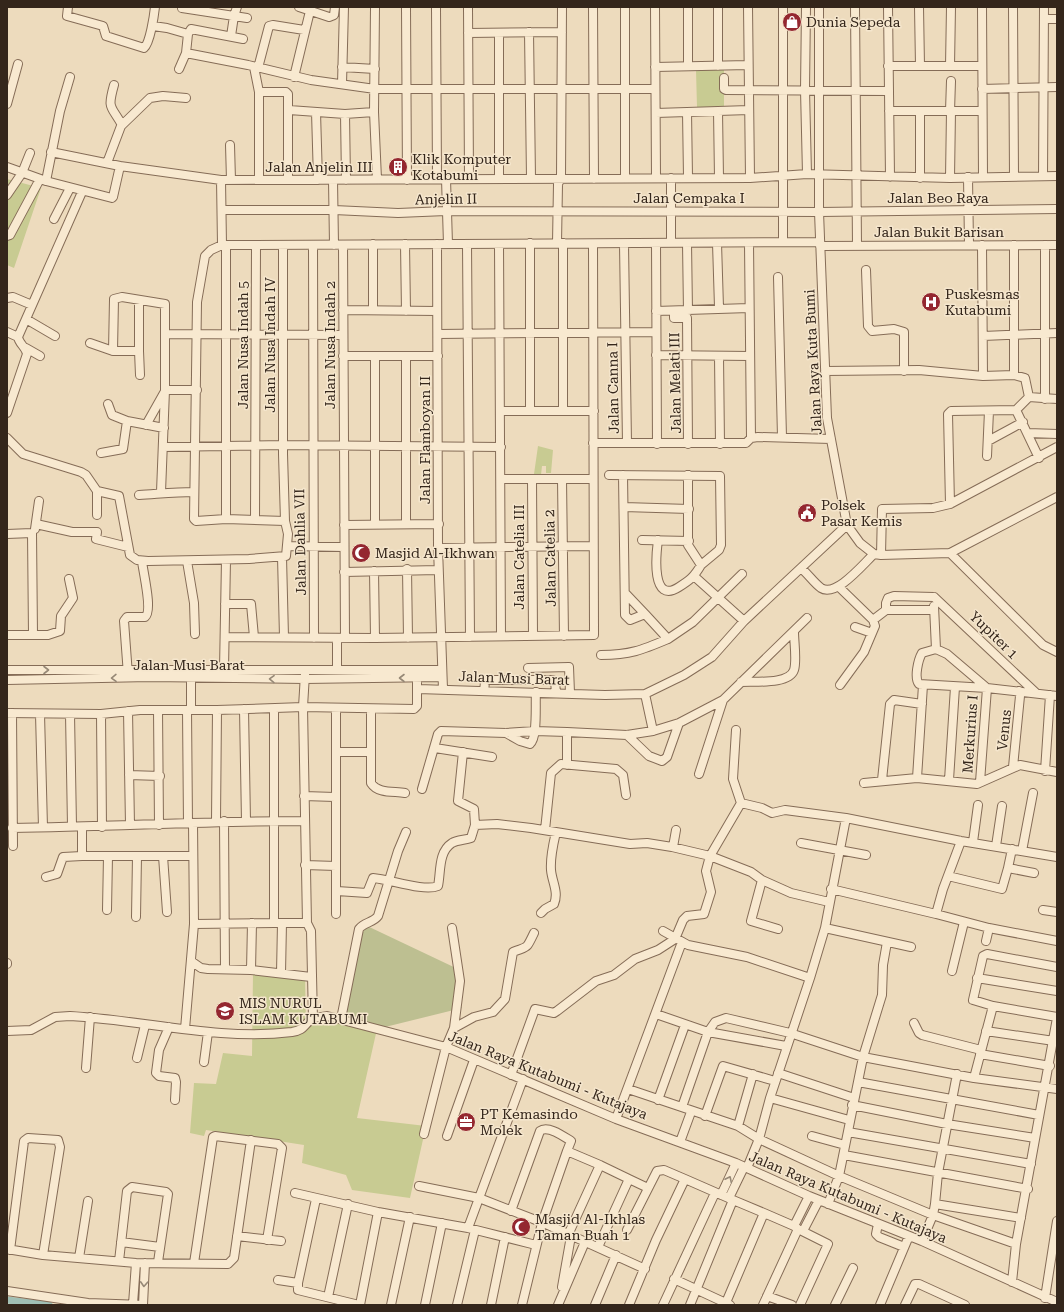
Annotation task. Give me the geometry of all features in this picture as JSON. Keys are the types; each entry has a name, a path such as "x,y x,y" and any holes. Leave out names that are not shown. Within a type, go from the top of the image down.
{"street":[{"path":"68,7 67,16 103,26 106,36 144,48 147,45 149,33 153,26 155,7"},
{"path":"232,36 234,16 237,7"},
{"path":"299,7 332,17 334,15 335,7"},
{"path":"342,84 344,7"},
{"path":"375,7 374,112 377,179"},
{"path":"406,7 407,180"},
{"path":"436,7 437,179"},
{"path":"468,7 469,178"},
{"path":"562,7 561,178 558,184 558,211 563,333 563,411"},
{"path":"593,7 594,179"},
{"path":"625,7 625,178"},
{"path":"654,7 656,178"},
{"path":"688,7 688,66"},
{"path":"718,7 718,66"},
{"path":"748,7 750,178"},
{"path":"783,7 783,242"},
{"path":"806,7 805,90 807,174"},
{"name":"Jalan Raya Kuta Bumi","path":"819,7 819,212 827,418 847,525 860,543 877,555"},
{"path":"855,7 857,246"},
{"path":"888,7 890,177"},
{"path":"919,7 920,66"},
{"path":"950,66 951,7"},
{"path":"982,7 983,177"},
{"path":"1013,7 1014,177"},
{"path":"1043,176 1044,7"},
{"path":"182,8 246,18"},
{"path":"294,77 304,30 310,11"},
{"path":"1044,19 1057,19"},
{"path":"259,180 259,92 256,67 269,26 273,25 304,30"},
{"path":"153,26 188,34"},
{"path":"178,69 186,53 188,34 191,29 243,39"},
{"path":"529,32 530,178"},
{"path":"468,33 562,32"},
{"path":"498,33 499,178"},
{"path":"186,53 256,67 294,77 375,90 655,88"},
{"path":"7,104 18,64"},
{"path":"655,67 748,65"},
{"path":"888,66 982,66"},
{"path":"342,67 375,69"},
{"path":"7,236 10,235 43,180 70,76"},
{"path":"724,78 726,90 889,91"},
{"path":"950,178 951,81"},
{"path":"114,85 109,101 111,109 122,125"},
{"path":"982,88 1057,87"},
{"path":"259,92 288,93 288,180"},
{"path":"107,163 110,150 122,125 150,98 163,96 186,98"},
{"path":"289,110 345,114 374,112"},
{"path":"656,113 749,110"},
{"path":"718,111 719,178"},
{"path":"889,111 982,111"},
{"path":"920,111 920,178"},
{"path":"316,112 318,180"},
{"path":"687,112 688,177"},
{"path":"345,114 346,180"},
{"path":"230,145 231,180"},
{"name":"Jalan Anjelin III","path":"51,152 120,166 221,180 407,180 469,178 594,179 688,177 750,178 807,174 920,178 1057,176"},
{"path":"7,195 22,173 30,153"},
{"path":"7,167 82,192 113,197 120,166"},
{"path":"968,177 969,245"},
{"path":"671,178 671,243"},
{"path":"446,179 448,244"},
{"path":"221,180 227,334 226,519"},
{"name":"Jalan Nusa Indah 2","path":"333,180 334,210 339,245 344,356 344,572 341,638 337,670"},
{"path":"54,219 70,188"},
{"path":"18,337 82,192"},
{"name":"Jalan Beo Raya","path":"819,212 1057,209"},
{"name":"Anjelin II","path":"223,210 334,210 398,213 446,211 558,211"},
{"name":"Jalan Cempaka I","path":"558,211 671,210 819,212"},
{"path":"750,242 751,438"},
{"name":"Jalan Bukit Barisan","path":"224,245 624,244 750,242 783,242 857,246 1057,245"},
{"path":"656,243 657,444"},
{"path":"687,243 688,311"},
{"path":"717,243 719,307"},
{"path":"373,244 373,310"},
{"path":"405,244 406,311"},
{"name":"Jalan Flamboyan II","path":"436,244 438,334 438,570 441,674"},
{"path":"468,244 470,637"},
{"path":"499,244 501,636"},
{"path":"530,244 530,411"},
{"path":"226,637 408,638 441,636 594,635 593,244"},
{"name":"Jalan Canna I","path":"624,244 627,444"},
{"path":"224,245 210,250 205,256 197,302 197,390 194,516 196,521 226,519 285,520"},
{"name":"Jalan Nusa Indah 5","path":"255,520 256,245"},
{"name":"Jalan Nusa Indah IV","path":"282,245 285,520 288,546"},
{"name":"Jalan Dahlia VII","path":"313,245 314,638"},
{"path":"982,245 983,376"},
{"path":"1014,245 1014,375"},
{"path":"1045,245 1045,399"},
{"path":"866,270 868,326 872,331 894,329 904,332 904,371"},
{"path":"778,277 782,437"},
{"path":"7,298 14,297 32,305"},
{"path":"113,351 114,299 119,297 165,304 165,390 161,492"},
{"path":"139,300 140,375"},
{"path":"656,311 688,311 719,307 750,308"},
{"path":"343,310 437,312"},
{"name":"Jalan Melati III","path":"674,311 674,318 687,318 688,444"},
{"path":"26,319 55,336"},
{"path":"7,332 18,337 20,342 26,348 40,356"},
{"path":"438,334 656,332"},
{"path":"983,336 1057,333"},
{"path":"166,334 343,334"},
{"path":"90,343 113,351 139,352"},
{"path":"7,413 8,400 25,364 27,354 26,348"},
{"path":"656,355 750,356"},
{"path":"344,356 438,356"},
{"path":"374,356 375,524"},
{"path":"406,356 406,524"},
{"path":"719,356 720,444"},
{"path":"825,371 919,370 983,376 1014,375 1025,378 1029,398"},
{"path":"165,390 197,390"},
{"path":"146,425 165,390"},
{"path":"950,504 949,412 954,410 1016,410 1029,398 1057,399"},
{"path":"108,404 112,415 127,421 164,428"},
{"path":"1016,410 1039,458"},
{"path":"500,411 594,411"},
{"path":"987,456 989,411"},
{"path":"101,453 123,449 127,421"},
{"path":"988,441 1022,422"},
{"path":"1028,433 1057,434"},
{"path":"593,443 720,444 746,443 751,438 782,437 831,439"},
{"path":"7,438 23,454 84,473 96,490 97,515"},
{"path":"163,447 284,445 314,447 501,447"},
{"path":"877,555 882,509 933,508 950,504 1039,458 1057,447"},
{"path":"609,475 720,476 721,545 719,550 700,566 695,576 672,592 666,592 660,588 658,580 658,540"},
{"path":"623,475 623,536 627,619 630,620 645,614"},
{"path":"688,475 688,547 700,566"},
{"path":"501,479 593,479"},
{"name":"Jalan Catelia III","path":"532,479 533,635"},
{"name":"Jalan Catelia 2","path":"562,479 564,636"},
{"path":"96,490 119,496 130,555 142,561 226,560 282,557 286,556 288,546 344,547"},
{"path":"139,495 161,492 194,492"},
{"path":"801,568 822,589 829,590 839,587 877,555 950,553 1057,497"},
{"path":"33,635 32,533 36,524 40,501"},
{"path":"624,507 689,509"},
{"path":"36,524 72,532 97,532 96,539 128,546"},
{"path":"344,525 439,524"},
{"name":"Jalan Musi Barat","path":"441,674 443,689 606,695 645,694 684,675 712,657 744,621 847,525"},
{"path":"7,534 32,533"},
{"path":"642,540 689,541"},
{"path":"438,548 470,546 593,546"},
{"path":"950,553 1043,645 1057,652"},
{"path":"282,557 284,637"},
{"path":"224,669 226,637 226,560"},
{"path":"128,674 125,619 127,617 145,617 148,612 147,588 142,561"},
{"path":"187,561 194,603 195,634"},
{"path":"407,570 408,638"},
{"path":"344,572 438,570"},
{"path":"374,571 375,638"},
{"path":"601,655 623,655 641,650 668,639 693,622 742,574"},
{"path":"695,576 744,621"},
{"path":"7,635 48,635 60,631 61,616 73,598 69,579"},
{"path":"839,587 873,620 875,626 864,652 840,685"},
{"path":"626,594 668,639"},
{"path":"886,610 888,598 894,596 934,597 936,649"},
{"name":"Yupiter 1","path":"934,597 1036,693"},
{"path":"226,604 251,604 254,637"},
{"path":"873,620 886,610 934,610"},
{"path":"422,789 438,734 441,731 506,733 535,731 627,735 653,731 679,723 723,700 807,618"},
{"path":"855,627 872,632"},
{"path":"741,682 781,680 789,677 794,670 794,632"},
{"path":"986,688 946,654 936,649 922,653 919,657 916,679 917,682 923,685 986,688 1020,694 1036,693 1054,695 1044,771"},
{"path":"528,668 569,668 570,693"},
{"name":"Jalan Musi Barat","path":"191,674 224,669 305,669 441,674"},
{"path":"7,1031 31,1030 55,1017 90,1017 208,1032 235,1034 292,1032 302,1030 313,1019 311,931 306,923 303,707 305,669"},
{"name":"Jalan Musi Barat","path":"7,670 128,674 191,674 305,679 417,678 441,674"},
{"name":"Jalan Musi Barat","path":"7,680 128,674"},
{"path":"185,1029 194,924 189,710 191,674"},
{"path":"13,846 10,713 101,714 158,710 274,709 303,707 414,709 417,706 417,678"},
{"path":"484,691 485,682 488,680 552,680 555,681 556,693"},
{"path":"917,778 923,685"},
{"path":"949,780 955,687"},
{"name":"Merkurius I","path":"980,782 986,688"},
{"path":"418,690 443,689"},
{"path":"506,733 520,742 530,744 533,742 535,731 536,692"},
{"path":"645,694 653,731"},
{"name":"Venus","path":"1013,767 1020,694"},
{"path":"699,774 723,700"},
{"path":"882,780 890,704 894,700 922,704"},
{"path":"336,708 336,914"},
{"path":"244,709 246,821"},
{"path":"274,709 274,821 281,973"},
{"path":"371,709 370,752 372,786 383,791 405,793"},
{"path":"158,710 160,776 159,825"},
{"path":"217,710 225,969"},
{"path":"128,712 130,825"},
{"path":"40,714 43,827"},
{"path":"70,714 72,826"},
{"path":"101,714 102,826"},
{"path":"627,735 649,756 662,761 667,757 679,723"},
{"path":"616,1119 656,1014 683,920 687,916 703,915 705,913 711,892 706,871 710,856 740,804 733,779 736,730"},
{"path":"567,732 567,765"},
{"path":"435,748 492,757"},
{"path":"336,752 370,752"},
{"path":"337,891 367,893 373,878 435,887 438,886 441,860 445,851 451,843 470,838 475,825 474,809 458,801 462,752"},
{"path":"545,830 551,773 561,764 616,769 623,776 626,796"},
{"path":"864,783 882,780 917,778 977,784 1020,765 1044,771 1057,772"},
{"path":"129,775 160,776"},
{"path":"1022,851 1033,793"},
{"path":"304,796 335,797"},
{"path":"740,804 762,808 772,813 785,810 846,818 961,841 1056,856"},
{"path":"973,842 978,805"},
{"path":"996,846 1002,806"},
{"path":"663,1305 674,1279 759,1139 790,1033 810,978 825,928 831,889 846,818"},
{"path":"12,828 159,825 220,821 304,821"},
{"path":"475,825 497,824 545,830 630,844 648,843 673,847 710,856 751,872 762,880 791,893 829,902"},
{"path":"82,827 82,856"},
{"path":"673,847 676,830"},
{"path":"341,1019 359,929 362,925 376,920 378,916 398,851 406,832"},
{"path":"541,913 554,904 557,897 551,871 551,854 556,832"},
{"path":"936,914 961,841"},
{"path":"801,843 866,855"},
{"path":"948,876 1002,889 1012,849"},
{"path":"107,910 108,856"},
{"path":"136,917 138,856"},
{"path":"163,856 167,912"},
{"path":"46,878 57,874 63,857 193,856"},
{"path":"305,865 336,866"},
{"path":"1008,868 1034,873"},
{"path":"762,880 751,921 778,929"},
{"path":"831,889 989,928 1057,942"},
{"path":"1043,910 1057,912"},
{"path":"952,971 964,922"},
{"path":"251,970 252,923"},
{"path":"194,924 306,923"},
{"path":"424,1134 446,1047 454,1028 460,981 452,928"},
{"path":"825,928 911,947"},
{"path":"986,941 989,928"},
{"path":"663,931 678,941 747,957 810,978"},
{"path":"454,1028 460,1023 493,1012 499,1007 505,999 513,952 524,949 529,944 534,933"},
{"path":"511,1074 534,1009 554,1013 558,1012 596,981 614,975 635,959 678,941"},
{"path":"828,1204 839,1176 844,1155 849,1120 863,1057 882,995 883,965 887,942"},
{"path":"1012,1282 1016,1244 1028,1189 1035,1138 1050,1066 1057,1018 993,1006 974,1000 977,978 983,956 985,954 1057,967"},
{"path":"191,961 201,968 251,970 311,977"},
{"path":"977,978 1057,991"},
{"path":"974,1078 993,1006"},
{"path":"656,1014 708,1032 786,1046"},
{"name":"Jalan Raya Kutabumi - Kutajaya","path":"313,1019 327,1016 446,1047 616,1119 742,1166 828,1204 922,1241 1057,1304"},
{"path":"86,1068 90,1017"},
{"path":"682,1106 708,1032 714,1022 726,1018 790,1033 863,1057 974,1078 1057,1089"},
{"path":"914,1023 919,1033 922,1035 980,1052 1050,1066"},
{"path":"137,1058 145,1025"},
{"path":"658,1100 685,1025"},
{"path":"169,1027 160,1050 156,1073 159,1076 175,1078 174,1100"},
{"path":"986,1031 1054,1040"},
{"path":"204,1062 208,1032"},
{"path":"447,1136 474,1060"},
{"path":"706,1116 723,1066 775,1081"},
{"path":"778,1072 853,1101 947,1124 1035,1138"},
{"path":"738,1126 753,1074"},
{"path":"922,1241 933,1215 938,1173 957,1074"},
{"path":"457,1305 471,1229 479,1198 523,1079"},
{"path":"858,1082 1039,1115"},
{"path":"628,1089 658,1100 682,1106 691,1112 738,1126 759,1139 839,1176 933,1215 1016,1244"},
{"path":"770,1098 849,1120"},
{"path":"680,1142 691,1112"},
{"path":"511,1211 540,1131 546,1129 571,1141 542,1223 522,1305"},
{"path":"848,1132 1032,1164"},
{"path":"194,1263 213,1137 215,1136 278,1144 282,1148 267,1240"},
{"path":"812,1136 845,1145"},
{"path":"43,1255 60,1147 58,1140 28,1138 24,1141 8,1249 43,1255 119,1262 228,1264 232,1262 237,1236 251,1140"},
{"path":"567,1151 600,1164 648,1188"},
{"path":"844,1155 1028,1189"},
{"path":"559,1302 570,1235 600,1164"},
{"path":"627,1230 657,1171 664,1170 685,1179 798,1229 828,1244 800,1305"},
{"path":"598,1246 629,1179"},
{"path":"629,1305 656,1240 685,1179"},
{"path":"419,1186 479,1198 598,1246 645,1269"},
{"path":"119,1262 127,1191 132,1188 166,1192 168,1194 158,1262"},
{"path":"295,1193 378,1212 471,1229 536,1245"},
{"path":"763,1305 798,1229 809,1196"},
{"path":"690,1305 697,1289 724,1197"},
{"path":"316,1199 298,1283 300,1292 359,1305 378,1212"},
{"path":"798,1229 819,1200"},
{"path":"79,1258 88,1201"},
{"path":"328,1297 348,1204"},
{"path":"935,1204 1021,1218"},
{"path":"674,1279 727,1304 764,1214"},
{"path":"391,1305 410,1217"},
{"path":"1045,1298 1057,1221"},
{"path":"425,1305 442,1223"},
{"path":"878,1224 876,1234 879,1237 904,1247"},
{"path":"237,1236 281,1241"},
{"path":"880,1305 909,1236"},
{"path":"491,1305 505,1237"},
{"path":"121,1242 160,1247"},
{"path":"559,1302 585,1242"},
{"path":"595,1305 616,1255"},
{"path":"133,1304 136,1263"},
{"path":"7,1291 88,1303 143,1305 144,1263"},
{"path":"835,1305 853,1268"},
{"path":"278,1280 298,1283"},
{"path":"905,1305 915,1284 919,1284 965,1305"},
{"path":"767,1296 792,1305"}],"green space":[{"path":"724,69 724,107 697,107 696,70"},
{"path":"7,179 41,188 14,268 7,265"},
{"path":"538,446 553,450 551,473 546,473 546,466 542,466 541,475 534,474"},
{"path":"363,924 460,970 453,997 462,1008 377,1029 340,1020"},
{"path":"253,973 305,978 306,1021 319,1018 377,1029 357,1118 426,1126 410,1198 352,1190 346,1175 302,1163 304,1145 206,1130 204,1136 190,1133 194,1083 216,1084 223,1053 252,1056"}],"waterway":[{"path":"7,1300 49,1305"}],"place":[{"name":"Dunia Sepeda","path":"792,22"},
{"name":"Klik Komputer Kotabumi","path":"398,167"},
{"name":"Puskesmas Kutabumi","path":"931,302"},
{"name":"Polsek Pasar Kemis","path":"807,513"},
{"name":"Masjid Al-Ikhwan","path":"361,553"},
{"name":"MIS NURUL ISLAM KUTABUMI","path":"225,1011"},
{"name":"PT Kemasindo Molek","path":"466,1122"},
{"name":"Masjid Al-Ikhlas Taman Buah 1","path":"521,1227"}]}
